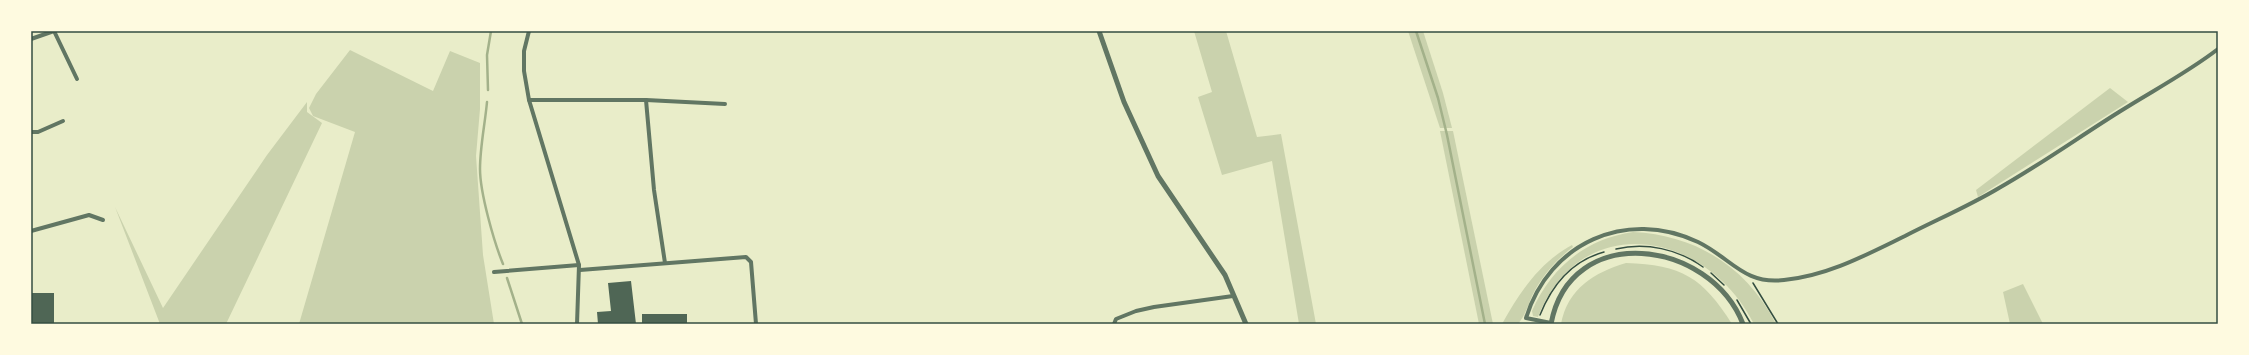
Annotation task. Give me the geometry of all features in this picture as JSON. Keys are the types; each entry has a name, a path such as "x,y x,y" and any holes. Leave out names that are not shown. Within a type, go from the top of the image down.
{"street":[{"path":"31,39 54,31 77,78"},
{"path":"530,31 524,51 524,71 529,100 580,270 576,324"},
{"path":"1099,31 1124,102 1158,176 1225,275 1246,324"},
{"path":"1743,324 1730,300 1714,283 1702,274 1671,258 1650,253 1638,253 1611,258 1593,264 1576,276 1562,290 1555,305 1551,324 1526,318 1541,285 1557,264 1585,243 1628,229 1657,230 1685,237 1699,243 1748,275 1759,280 1788,280 1834,269 1889,244 2001,187 2133,103 2188,71 2218,49"},
{"path":"529,100 646,100 725,104"},
{"path":"646,100 654,190 665,263"},
{"path":"31,132 38,132 64,121"},
{"path":"31,231 89,215 103,220"},
{"path":"580,270 749,258 752,265 756,324"},
{"path":"494,272 579,264"},
{"path":"1114,324 1116,319 1136,311 1233,296"}],"path":[{"path":"1611,250 1637,246 1670,250 1702,265 1726,286"},
{"path":"1538,322 1556,284 1568,271 1590,257 1605,252"},
{"path":"1748,275 1778,324"},
{"path":"1735,297 1752,324"}],"green space":[{"path":"1194,31 1226,31 1257,137 1281,134 1316,324 1299,324 1272,161 1222,175 1198,97 1212,92"},
{"path":"1408,31 1423,31 1443,93 1452,128 1440,128"},
{"path":"350,50 433,91 450,51 480,63 480,109 476,156 483,255 494,324 299,324 355,132 313,116 309,108 316,94"},
{"path":"2110,88 2128,102 1978,197 1976,190"},
{"path":"307,102 307,112 322,123 226,324 160,324 115,207 163,308 267,155"},
{"path":"1440,131 1453,131 1493,324 1479,324"},
{"path":"1633,232 1656,234 1678,240 1698,247 1717,258 1735,271 1750,286 1764,304 1776,324 1754,324 1733,292 1706,268 1676,252 1644,244 1613,247 1583,259 1558,282 1538,317 1533,316 1532,311 1549,282 1572,258 1600,241"},
{"path":"1572,245 1573,247 1555,263 1544,276 1518,324 1502,324 1531,279 1550,260"},
{"path":"1626,263 1662,267 1689,277 1711,295 1732,324 1561,324 1569,301 1584,284 1604,271"},
{"path":"2023,284 2043,324 2010,324 2003,292"}],"building":[{"path":"631,281 636,324 598,324 597,312 611,311 608,283"},
{"path":"31,293 54,293 54,324 31,324"},
{"path":"642,314 687,314 687,324 642,324"}],"waterway":[{"path":"488,90 487,55 491,31"},
{"path":"1416,31 1438,98 1447,135 1485,324"},
{"path":"487,102 480,169 482,191 488,217 503,264"},
{"path":"507,278 522,324"}]}
